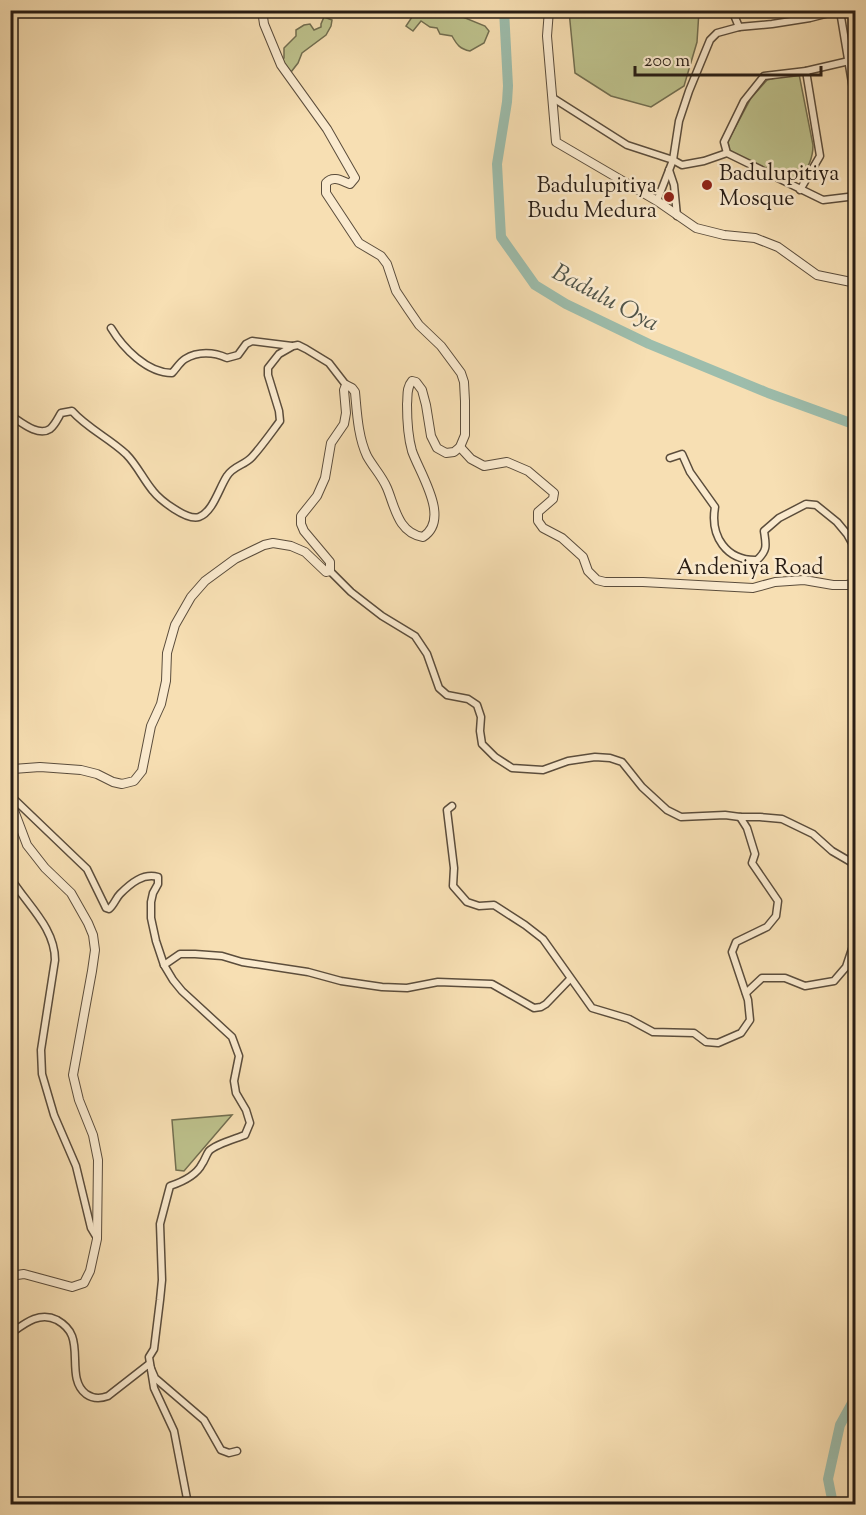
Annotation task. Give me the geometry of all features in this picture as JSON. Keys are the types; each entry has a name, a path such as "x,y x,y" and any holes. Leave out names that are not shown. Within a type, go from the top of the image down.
{"street":[{"path":"111,328 129,352 164,373 172,373 185,359 201,352 219,354 227,358 238,355 246,344 252,341 298,345 306,349 329,363 346,386 355,392 361,437 367,455 386,485 399,520 407,530 423,537 435,525 436,516 429,489 412,449 407,414 408,386 412,381 416,382 422,390 430,436 437,448 446,453 454,452 460,447 465,435 464,382 461,373 441,346 419,325 408,309 396,291 387,264 381,256 359,243 326,193 326,183 330,179 334,178 350,184 355,178 327,129 280,65 264,24 262,10"},
{"path":"549,10 547,36 556,142 657,201 696,228 724,235 755,238 778,247 817,275 855,283"},
{"path":"732,10 739,27"},
{"path":"657,201 673,160 679,121 689,91 710,39 717,33 739,27 810,18 840,11 855,94 855,121"},
{"path":"727,153 724,142 744,101 764,76 849,62"},
{"path":"800,190 820,156 806,70"},
{"path":"553,98 627,145 682,165 704,161 727,153 823,200 855,196"},
{"path":"669,169 674,186 677,216"},
{"path":"10,416 40,432 53,426 61,413 72,411 124,453 163,502 186,516 199,517 213,503 228,474 250,459 280,421 268,368 279,354 293,346"},
{"path":"330,571 330,562 304,531 301,516 317,496 325,478 331,443 344,424 346,386"},
{"name":"Andeniya Road","path":"460,447 471,459 484,466 507,462 528,471 554,493 553,499 538,512 538,521 543,528 562,538 584,557 588,571 597,580 753,588 775,582 804,580 833,585 855,583"},
{"path":"670,458 682,453 690,472 715,507 713,518 717,537 731,555 746,560 757,560 764,553 766,542 764,531 779,518 806,504 816,505 837,522 847,534 855,550"},
{"path":"11,768 40,767 81,770 122,784 134,781 142,771 151,726 161,704 167,652 175,625 191,597 205,581 235,559 273,543 291,546 305,552 326,572 330,571 351,592 382,616 415,636 427,654 439,688 447,695 468,699 477,705 481,717 482,744 495,758 512,768 543,770 568,761 595,757 610,758 622,762 642,787 667,810 681,817 724,815 782,819 813,834 831,851 855,865"},
{"path":"10,799 16,801 87,869 106,908 111,908 119,895 138,878 151,875 159,877 151,902 151,918 164,965 182,991 232,1037 239,1056 234,1081 236,1093 246,1110 250,1123 245,1135 208,1152 201,1167 183,1181 170,1186 160,1224 161,1290 154,1349 149,1357 149,1364 154,1388 174,1431 188,1504"},
{"path":"10,799 27,845 45,868 71,893 93,935 92,970 73,1075 79,1100 93,1135 98,1160 97,1239 90,1271 84,1283 72,1287 24,1274 10,1276"},
{"path":"452,806 447,810 454,868 453,885 467,902 479,906 494,905 543,939 592,1008 629,1019 652,1032 694,1033 706,1042 718,1043 741,1034 750,1020 748,1000 732,952 736,942 767,927 776,916 778,901 752,863 755,854 747,828 740,817"},
{"path":"10,877 42,921 55,949 41,1050 42,1074 54,1115 76,1166 91,1228 97,1239"},
{"path":"746,993 762,978 785,978 805,987 834,981 846,966 852,949 855,948"},
{"path":"164,965 180,954 195,954 222,956 242,962 382,987 407,987 438,982 492,984 534,1008 546,1004 570,979"},
{"path":"10,1334 31,1320 40,1317 53,1318 67,1326 73,1338 77,1382 82,1391 91,1397 108,1396 149,1364"},
{"path":"149,1364 155,1378 204,1420 221,1450 229,1453 237,1451"}],"green space":[{"path":"569,11 699,11 697,42 684,86 651,107 611,96 575,73"},
{"path":"453,13 485,26 489,31 484,43 470,51 459,46 452,36 440,34 437,28 430,27 421,21 413,31 406,26 414,14"},
{"path":"324,17 332,20 326,35 302,53 291,72 281,61 284,58 284,48 296,36 296,30 310,24 314,30 321,27"},
{"path":"799,74 813,150 810,163 801,178 787,180 729,150 728,141 751,98 767,80"},
{"path":"232,1115 184,1171 176,1170 172,1120"}],"waterway":[{"name":"Badulu Oya","path":"504,10 508,86 497,164 501,237 535,285 566,304 649,344 768,393 856,425"},
{"name":"Badulu Oya","path":"833,1504 828,1479 840,1425 856,1396"}],"place":[{"name":"Badulupitiya Mosque","path":"707,185"},
{"name":"Badulupitiya Budu Medura","path":"669,197"}]}
